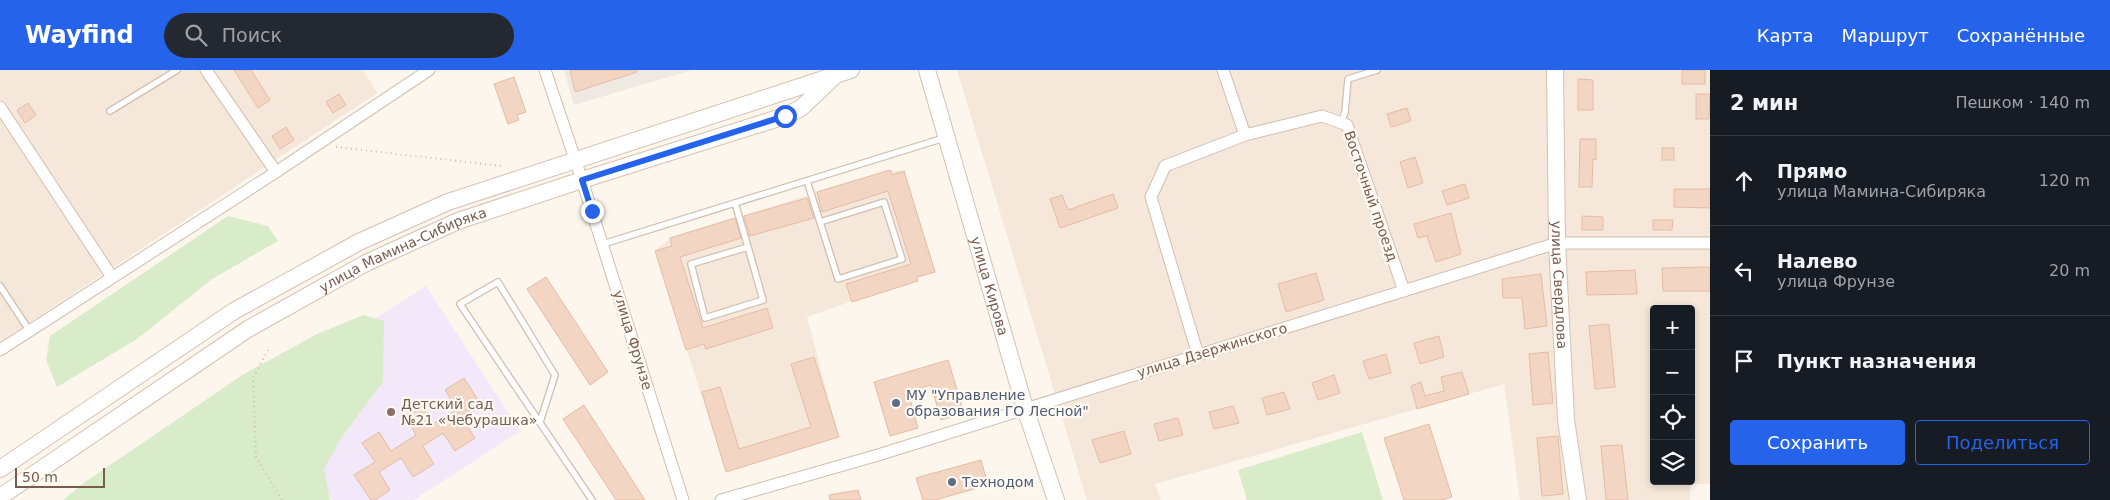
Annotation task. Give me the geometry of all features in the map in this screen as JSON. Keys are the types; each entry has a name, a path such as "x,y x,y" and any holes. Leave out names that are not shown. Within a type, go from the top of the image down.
{"main road":[{"name":"улица Кирова","path":"927,70 1025,408 1056,500"},
{"name":"улица Свердлова","path":"1555,70 1557,243 1566,420 1578,500"},
{"name":"улица Мамина-Сибиряка","path":"0,469 234,311 359,242 448,202 844,72"},
{"name":"улица Мамина-Сибиряка","path":"0,497 248,330 366,262 458,221 785,116 801,108 844,72"}],"street":[{"path":"206,70 276,172"},
{"path":"0,350 276,172 429,70"},
{"name":"улица Фрунзе","path":"545,70 603,244 683,500"},
{"path":"1224,70 1245,136"},
{"path":"0,107 112,277"},
{"name":"Восточный проезд","path":"1198,354 1151,197 1165,166 1245,136 1322,116 1347,125 1404,291"},
{"name":"улица Дзержинского","path":"720,500 878,455 1557,243 1710,242"}],"lane":[{"path":"110,111 177,70"},
{"path":"1341,123 1345,112 1348,79 1377,70"},
{"path":"603,244 947,138"},
{"path":"807,181 838,279 902,259 884,202 820,222"},
{"path":"735,203 748,247 763,300 706,318 691,264 748,247"},
{"path":"540,422 555,375 498,282 460,304 592,500"},
{"path":"0,286 29,330"}],"path":[{"path":"316,145 502,166"},
{"path":"268,350 253,378 256,456 282,500"}],"shaded area":[{"path":"0,70 363,70 377,93 0,342"},
{"path":"564,70 692,70 574,105"},
{"path":"957,70 1710,70 1710,484 1695,484 1695,305 1650,305 1650,485 1690,485 1690,500 1520,500 1504,384 1155,484 1161,500 1087,500"},
{"path":"890,170 904,171 935,272 807,317 839,437 726,472 655,251 670,238"},
{"name":"Детский сад №21 «Чебурашка»","path":"426,286 520,431 414,500 332,500 262,392"}],"green space":[{"path":"228,216 268,226 278,241 212,279 137,339 57,387 46,360 50,336"},
{"path":"363,315 384,321 383,382 342,437 324,469 330,500 63,500 85,482 244,374 317,334"},
{"path":"1362,432 1383,500 1247,500 1238,470"}],"building":[{"path":"234,70 251,70 270,100 258,108"},
{"path":"570,70 637,70 637,72 575,92"},
{"path":"1682,70 1705,70 1705,84 1682,84"},
{"path":"514,77 526,112 517,115 519,120 508,124 494,84"},
{"path":"1578,79 1593,80 1593,110 1578,110"},
{"path":"339,94 346,105 333,113 326,102"},
{"path":"1696,94 1710,94 1709,119 1696,119"},
{"path":"28,103 36,115 25,123 17,110"},
{"path":"1407,108 1411,121 1391,127 1387,114"},
{"path":"286,127 294,140 280,149 272,136"},
{"path":"1580,139 1596,139 1596,160 1593,159 1592,187 1579,187"},
{"path":"1662,148 1674,148 1674,160 1662,160"},
{"path":"1415,157 1423,183 1408,188 1400,162"},
{"path":"890,170 892,175 904,171 935,272 917,277 918,281 852,302 846,284 911,264 888,191 822,212 817,192"},
{"path":"1465,184 1469,198 1447,205 1442,191"},
{"path":"1674,189 1710,189 1710,208 1674,207"},
{"path":"1113,194 1118,208 1060,228 1050,199 1062,195 1068,210"},
{"path":"807,198 814,218 750,236 744,216"},
{"path":"1451,213 1461,254 1436,262 1427,236 1418,238 1414,224"},
{"path":"1582,216 1603,217 1603,230 1582,230"},
{"path":"735,218 741,238 680,257 703,328 767,308 773,328 706,349 704,344 686,350 655,251 672,246 670,238"},
{"path":"1653,220 1673,220 1672,230 1653,230"},
{"path":"1710,267 1710,291 1663,291 1662,268"},
{"path":"1635,270 1637,294 1587,295 1586,272"},
{"path":"1316,273 1324,300 1286,312 1278,284"},
{"path":"1541,274 1547,326 1525,329 1522,298 1503,298 1502,279"},
{"path":"546,277 608,372 590,385 527,289"},
{"path":"1609,324 1615,387 1595,389 1589,326"},
{"path":"1439,336 1444,357 1420,364 1414,343"},
{"path":"1548,352 1553,403 1533,405 1529,354"},
{"path":"1386,354 1391,373 1369,379 1363,361"},
{"path":"814,357 839,437 726,472 702,392 720,387 739,449 811,427 791,364"},
{"name":"МУ \"Управление образования ГО Лесной\"","path":"948,360 964,413 941,420 931,385 908,392 918,428 890,436 874,382"},
{"path":"1462,372 1469,394 1417,409 1411,386 1421,382 1425,396 1444,391 1441,377"},
{"path":"1334,375 1340,393 1318,400 1312,383"},
{"path":"464,378 482,406 462,418 475,438 455,451 443,433 423,446 434,464 413,477 401,458 379,472 390,490 375,500 371,500 354,475 375,462 362,443 379,432 391,451 416,435 405,416 422,406 433,424 457,409 445,390"},
{"path":"1284,392 1290,409 1267,415 1262,398"},
{"path":"584,405 645,500 616,500 563,419"},
{"path":"1233,406 1239,423 1214,429 1209,412"},
{"path":"1178,418 1183,435 1159,441 1154,424"},
{"path":"1429,424 1452,497 1442,500 1404,500 1384,438"},
{"path":"1124,431 1131,454 1100,463 1092,440"},
{"path":"1558,436 1563,494 1542,496 1537,438"},
{"path":"1622,445 1628,500 1606,500 1601,446"},
{"name":"Технодом","path":"981,460 988,485 935,500 923,500 916,478"},
{"path":"858,490 861,500 830,500 829,495"}],"place":[{"name":"МУ \"Управление образования ГО Лесной\"","path":"896,403"},
{"name":"Детский сад №21 «Чебурашка»","path":"391,412"},
{"name":"Технодом","path":"952,482"}],"route":[{"path":"592,211 582,180 785,116"}]}
